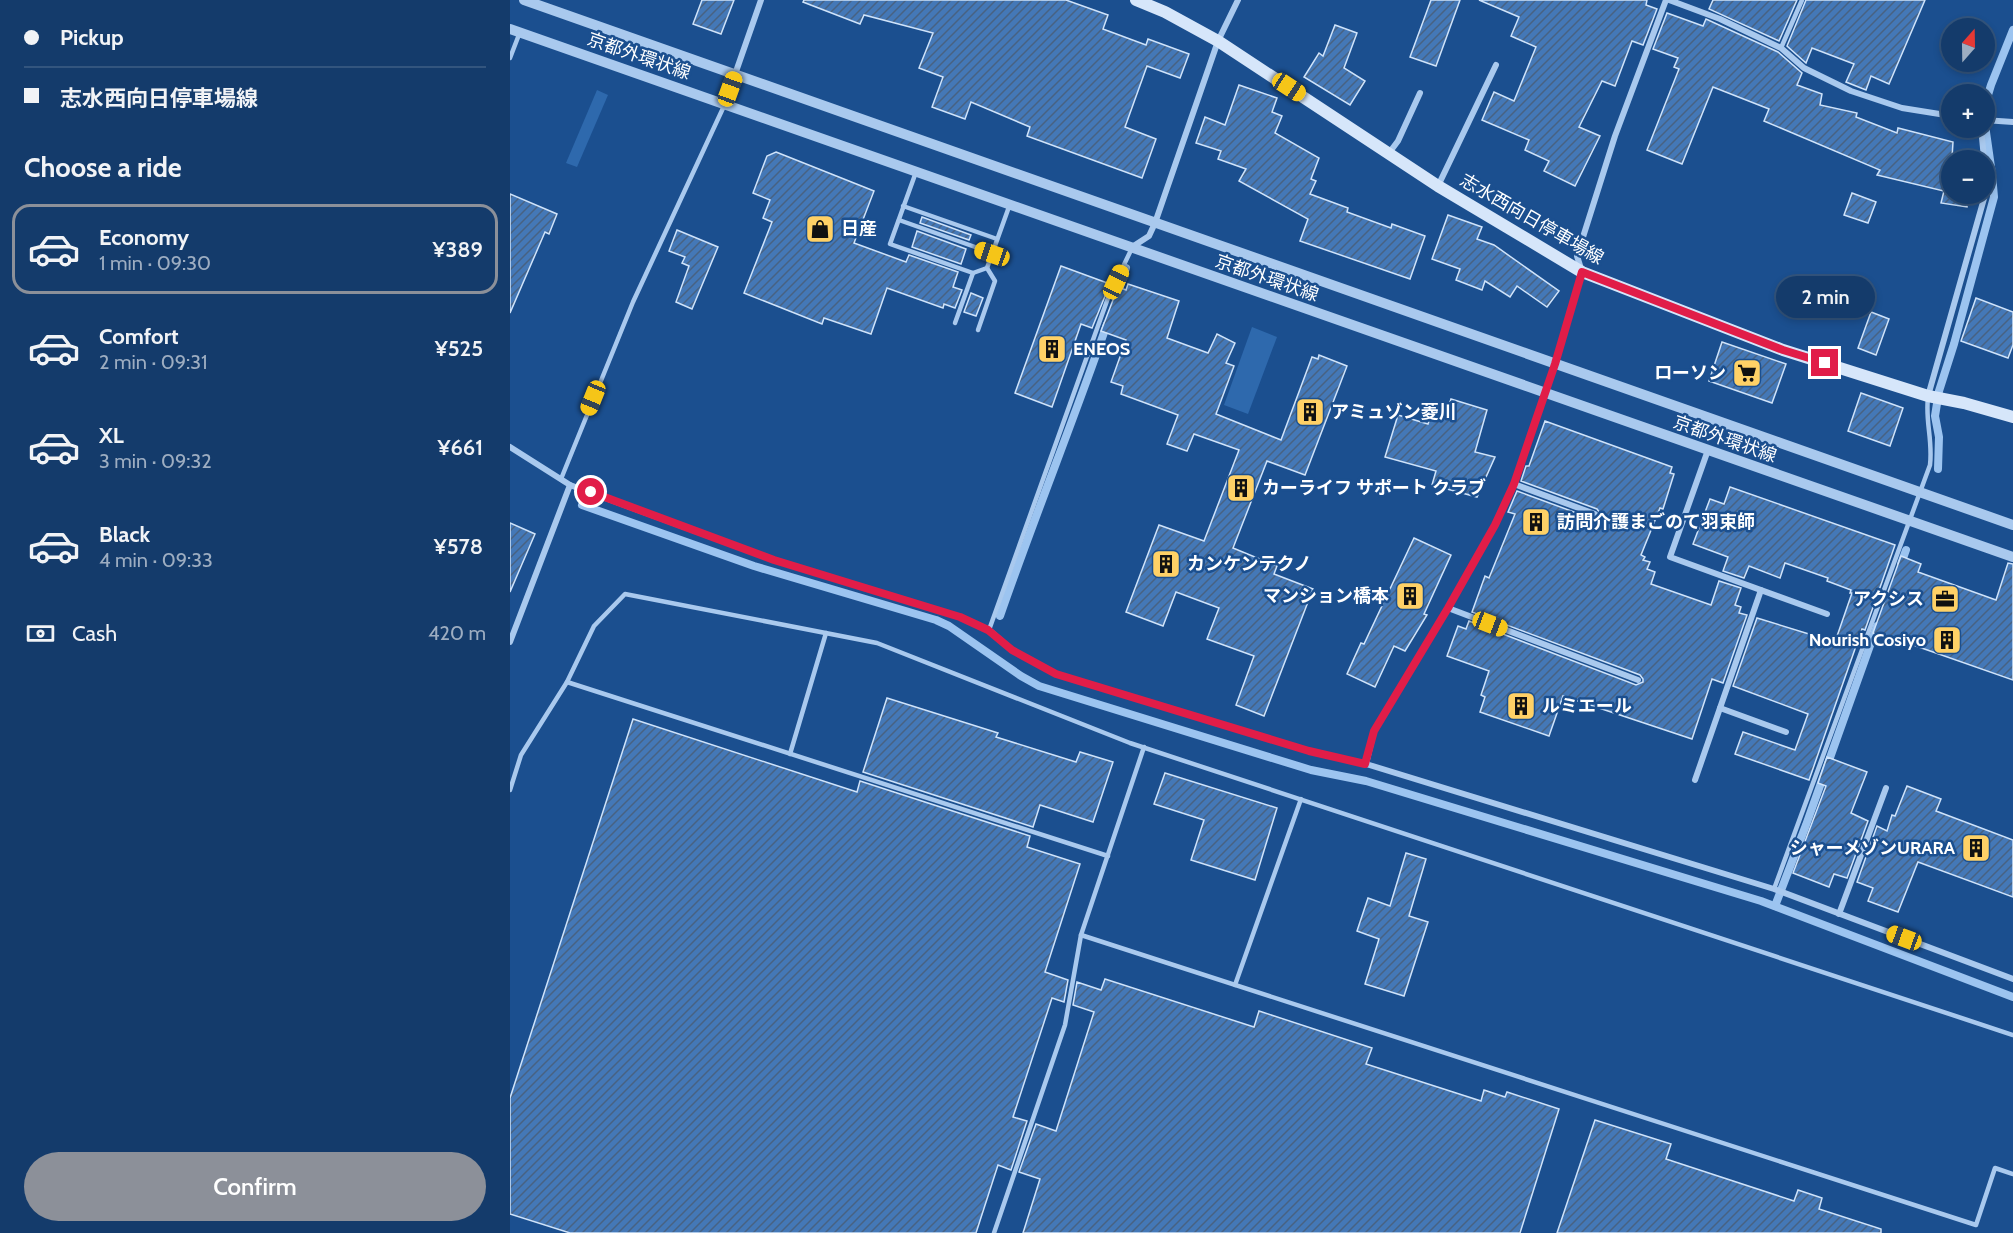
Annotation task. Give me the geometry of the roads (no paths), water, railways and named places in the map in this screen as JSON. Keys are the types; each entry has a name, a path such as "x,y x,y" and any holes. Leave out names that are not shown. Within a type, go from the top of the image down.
{"main road":[{"name":"志水西向日停車場線","path":"1136,0 1165,12 1218,40 1438,186 1582,272 1783,350 1934,397 2013,417"}],"street":[{"name":"京都外環状線","path":"524,0 2013,525"},
{"path":"725,103 761,0"},
{"path":"1132,248 1149,236 1155,223 1218,40 1238,0"},
{"path":"1365,764 1374,731 1448,608 1495,525 1514,484 1555,364 1582,272 1576,255 1615,136 1667,0 1720,19 1781,48 1804,68 1851,91 1902,108 1941,114"},
{"name":"京都外環状線","path":"515,31 2013,557"},
{"path":"1438,186 1496,65"},
{"path":"1389,153 1398,141 1420,93"},
{"path":"1995,121 2013,122"},
{"path":"1934,397 1988,188 1982,138"},
{"path":"510,447 570,485 774,560 960,617 988,630 1012,650 1056,674 1309,751 1365,764 1785,893 2013,978"},
{"path":"1708,450 1670,557 1827,614"},
{"path":"1514,484 1595,514"},
{"path":"510,642 570,485"},
{"path":"1695,780 1761,590"},
{"path":"1448,608 1638,680"},
{"path":"1720,708 1786,732"},
{"path":"1839,914 1886,788"}],"lane":[{"path":"1781,48 1802,0"},
{"path":"510,58 515,31"},
{"path":"561,479 633,302 725,103"},
{"path":"916,171 890,244 973,273 987,268"},
{"path":"987,268 1010,204"},
{"path":"903,206 997,239"},
{"path":"898,220 992,254"},
{"path":"988,630 1108,298 1132,248"},
{"path":"978,330 995,280 987,268"},
{"path":"956,323 973,273"},
{"path":"1775,890 1930,465 1932,448 1926,408 1934,397"},
{"path":"510,790 521,755 567,682 594,626 625,594 877,643 1144,747 2013,1035"},
{"path":"790,754 826,633"},
{"path":"567,682 1108,856"},
{"path":"994,1233 1065,1025 1081,935 1144,747"},
{"path":"1235,985 1300,799"},
{"path":"1081,935 1976,1225 1995,1168 2013,1174"}],"waterway":[{"path":"1991,84 2013,30"},
{"path":"1938,469 1939,437 1935,416 1939,391 1994,197 1987,138"},
{"path":"1117,296 1126,268"},
{"path":"1000,616 1107,324"},
{"path":"582,505 754,566 936,620 949,626 1039,686 1311,770 1366,781 1761,901 2013,997"},
{"path":"1901,564 1906,550"},
{"path":"1775,906 1877,626"}],"place":[{"name":"日産","path":"820,229"},
{"name":"ENEOS","path":"1052,349"},
{"name":"ローソン","path":"1747,373"},
{"name":"アミュゾン菱川","path":"1310,412"},
{"name":"カーライフ サポート クラブ","path":"1241,488"},
{"name":"訪問介護まごのて羽束師","path":"1536,522"},
{"name":"カンケンテクノ","path":"1166,564"},
{"name":"マンション橋本","path":"1410,596"},
{"name":"アクシス","path":"1945,599"},
{"name":"Nourish Cosiyo","path":"1947,640"},
{"name":"ルミエール","path":"1521,706"},
{"name":"シャーメゾンURARA","path":"1976,848"}]}
